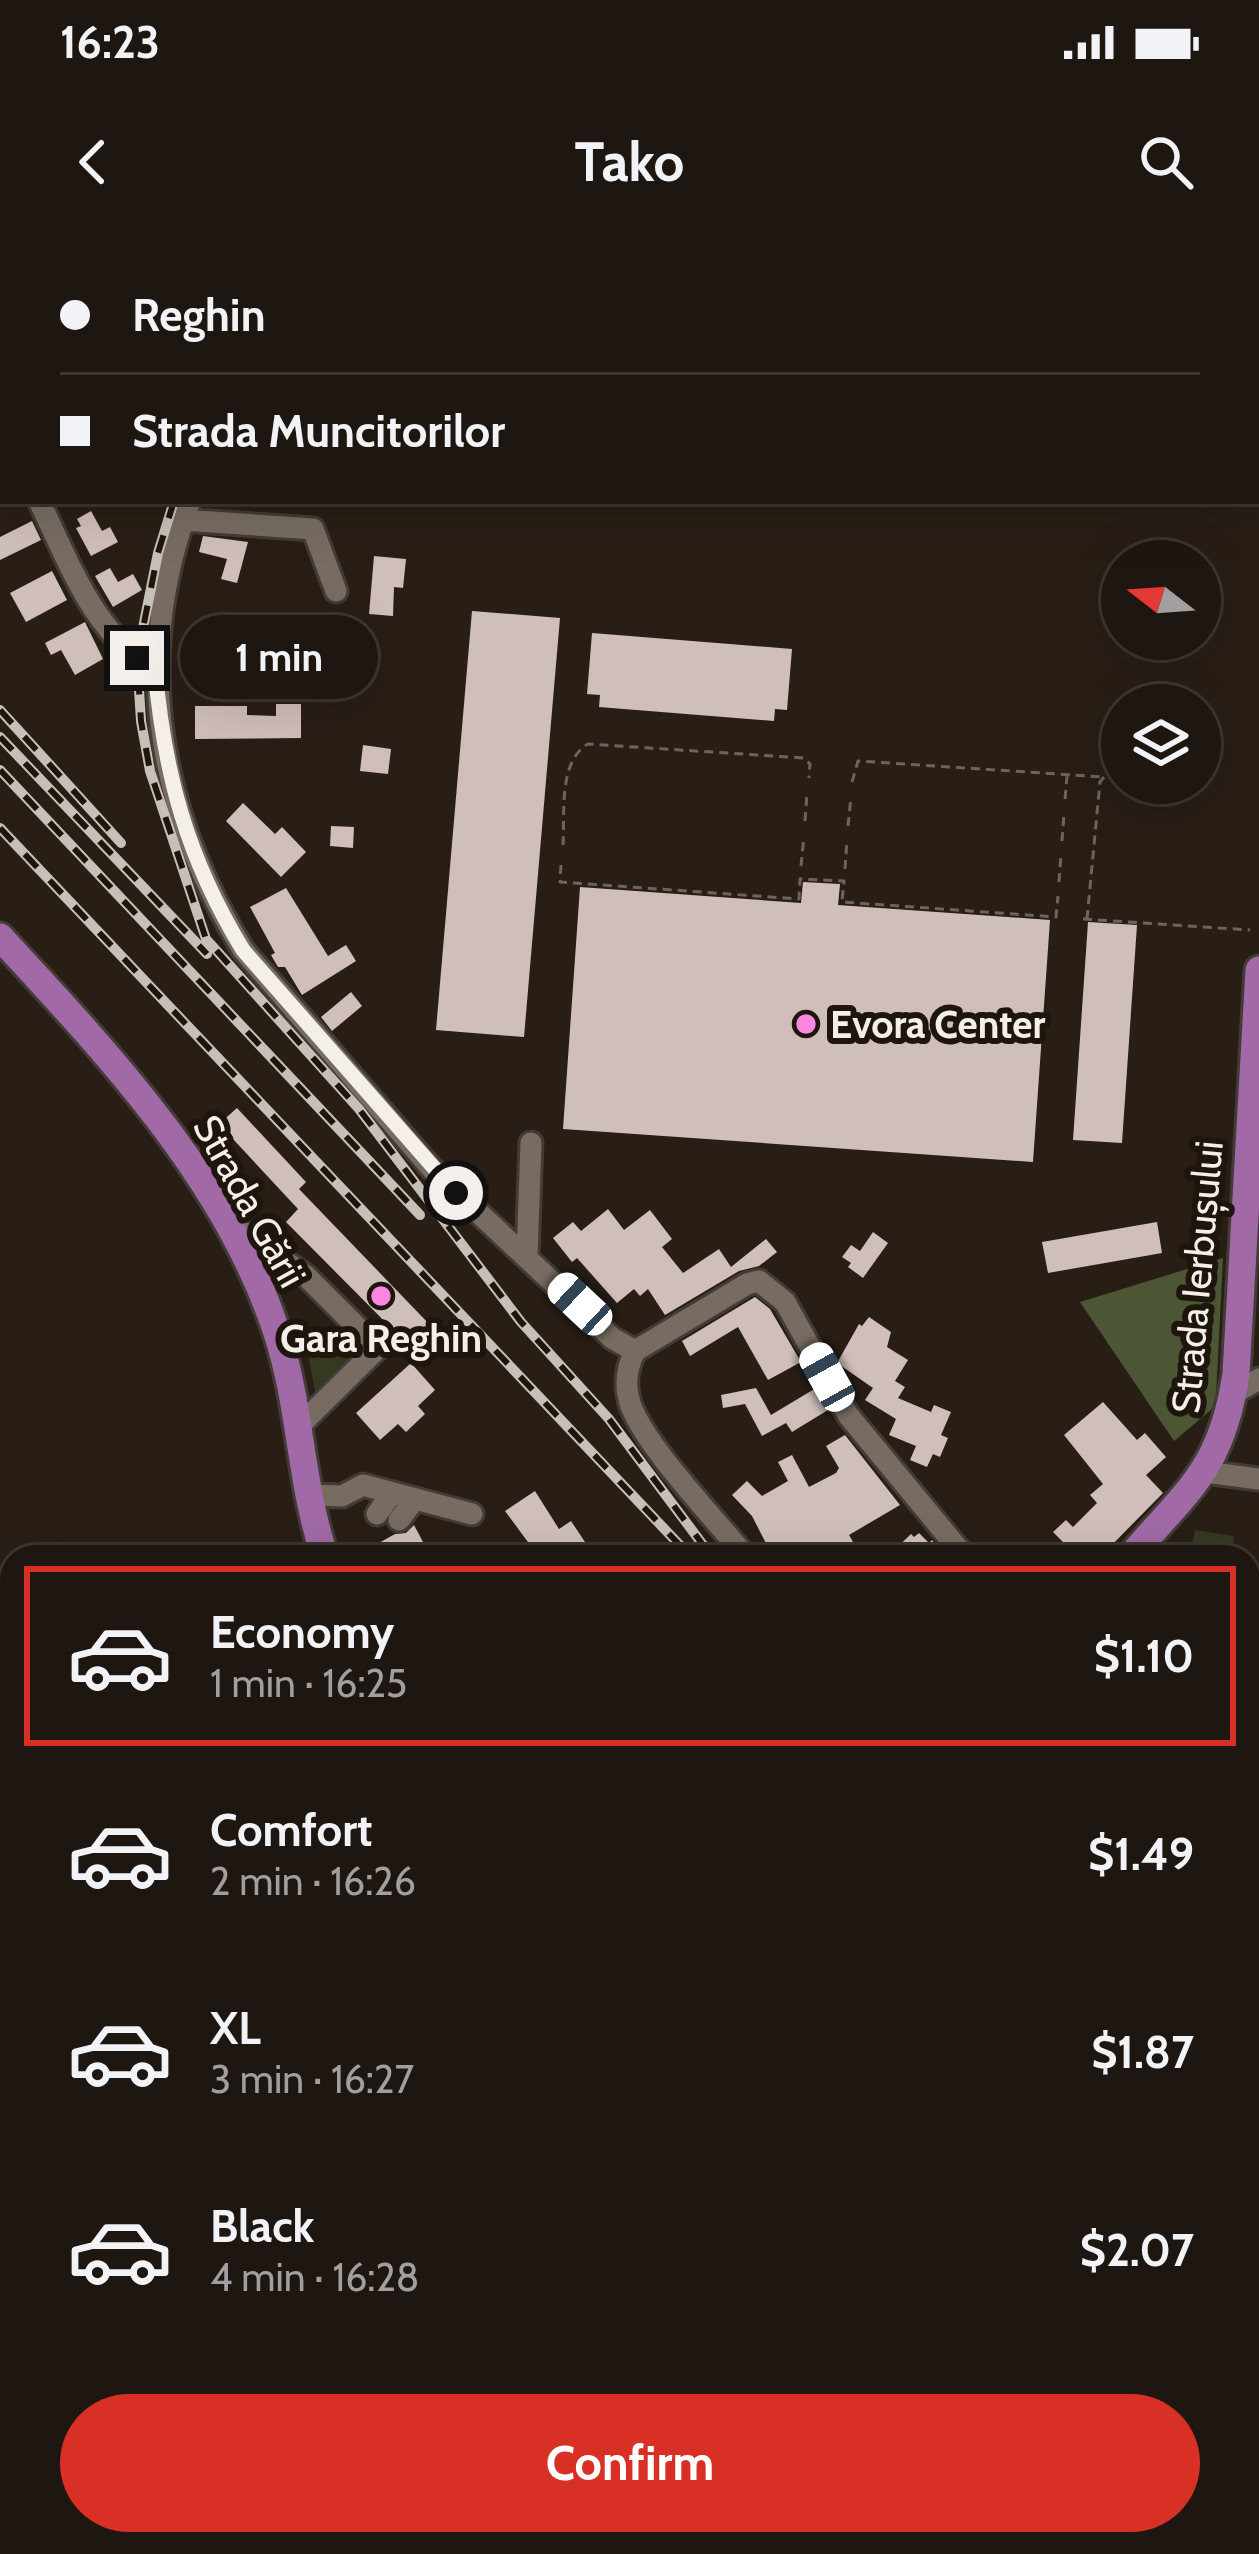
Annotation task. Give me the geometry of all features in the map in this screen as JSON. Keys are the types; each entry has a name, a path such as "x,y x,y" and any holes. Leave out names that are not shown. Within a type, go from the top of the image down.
{"main road":[{"name":"Strada Gării","path":"0,937 170,1133 224,1218 278,1334 307,1495 322,1545"},
{"name":"Strada Ierbușului","path":"1141,1545 1205,1472 1221,1442 1233,1394 1259,970"}],"street":[{"path":"41,504 90,602 111,633 155,668"},
{"path":"336,591 313,530 187,510 159,629 155,668 171,788 221,914 243,950 432,1169 612,1338 635,1351"},
{"path":"527,1256 531,1143"},
{"path":"224,1218 305,1275 378,1348 297,1428"},
{"path":"736,1545 648,1437 631,1407 625,1381 635,1351 759,1281 785,1302 848,1415 955,1545"},
{"path":"1233,1394 1259,1379"},
{"path":"1205,1472 1259,1479"},
{"path":"307,1495 342,1496 356,1486 472,1514"},
{"path":"392,1493 377,1514 392,1493"}],"path":[{"path":"563,844 568,768 578,750 588,745 804,758 810,764 809,778"},
{"path":"852,782 858,761 1101,777"},
{"path":"1065,799 1067,775"},
{"path":"1101,781 1085,919 1250,930"},
{"path":"805,821 808,793"},
{"path":"848,826 851,797"},
{"path":"1062,841 1064,813"},
{"path":"801,866 804,836"},
{"path":"844,868 847,840"},
{"path":"1059,882 1061,854"},
{"path":"562,865 560,883 799,898 800,879 844,881 842,902 1056,917 1058,896"}],"green space":[{"path":"1223,1258 1216,1397 1212,1409 1174,1441 1080,1302"},
{"path":"301,1318 351,1362 316,1396"},
{"path":"1195,1530 1234,1536 1233,1545 1192,1545"}],"building":[{"path":"91,511 102,531 110,527 118,542 91,556 76,528 81,526 77,519"},
{"path":"32,521 41,540 0,560 0,537"},
{"path":"203,536 248,542 237,583 221,579 227,559 199,552"},
{"path":"374,556 406,559 403,588 394,587 393,616 369,614"},
{"path":"110,568 118,582 133,574 142,590 113,607 95,576"},
{"path":"52,571 67,600 26,622 10,593"},
{"path":"472,611 560,618 524,1037 436,1030"},
{"path":"85,622 103,659 75,675 61,650 51,655 45,643"},
{"path":"592,633 792,649 787,710 775,709 774,721 599,707 600,695 587,694"},
{"path":"276,704 301,704 301,738 195,739 195,706 247,706 247,715 276,716"},
{"path":"363,745 391,749 388,774 360,771"},
{"path":"243,803 275,834 282,827 306,852 281,877 226,821"},
{"path":"331,826 354,827 353,848 330,846"},
{"name":"Evora Center","path":"803,882 840,884 838,905 1050,920 1033,1162 563,1129 580,887 801,903"},
{"path":"286,888 328,956 346,945 356,961 302,995 285,967 278,967 250,907"},
{"path":"1088,922 1137,925 1122,1143 1073,1140"},
{"path":"351,992 362,1006 332,1031 321,1017"},
{"path":"237,1108 306,1182 299,1189 431,1326 410,1347 286,1222 298,1209 219,1124"},
{"path":"608,1209 624,1230 650,1210 672,1239 662,1247 683,1273 719,1249 731,1267 766,1239 777,1252 665,1315 648,1289 640,1296 634,1289 617,1303 553,1238 573,1222 581,1231"},
{"path":"1157,1222 1162,1253 1048,1273 1042,1242"},
{"path":"873,1232 888,1243 863,1278 842,1257 851,1245 860,1251"},
{"path":"755,1297 770,1309 801,1362 768,1380 738,1327 690,1356 682,1341"},
{"path":"869,1317 891,1332 887,1347 908,1360 895,1381 905,1387 898,1398 931,1412 934,1405 951,1412 941,1435 948,1438 940,1457 933,1454 927,1467 910,1460 916,1446 889,1435 896,1419 865,1400 873,1388 837,1363 859,1324"},
{"path":"411,1363 435,1390 418,1406 425,1414 406,1432 398,1424 380,1440 356,1413"},
{"path":"756,1388 771,1415 816,1388 828,1410 792,1432 786,1423 762,1436 745,1404 723,1408 721,1395"},
{"path":"1103,1402 1137,1440 1145,1433 1166,1457 1146,1475 1163,1493 1112,1545 1066,1545 1053,1532 1066,1520 1073,1527 1097,1503 1090,1495 1103,1484 1064,1435"},
{"path":"845,1435 900,1505 849,1535 855,1545 767,1545 752,1516 732,1495 747,1481 762,1496 788,1481 778,1462 792,1455 809,1487 836,1473 839,1468 826,1446"},
{"path":"535,1491 559,1529 571,1521 587,1545 530,1545 505,1511"},
{"path":"414,1525 425,1545 375,1545 395,1534 406,1533"},
{"path":"919,1533 935,1545 900,1545 911,1534"}],"railway":[{"path":"173,504 137,658 141,721 150,771 206,939 359,1109 521,1322 609,1419 703,1545"},
{"path":"0,710 121,843"},
{"path":"0,737 207,954"},
{"path":"0,770 420,1215"},
{"path":"0,828 680,1545"}],"place":[{"name":"Evora Center","path":"806,1024"},
{"name":"Gara Reghin","path":"381,1296"}],"route":[{"path":"137,658 155,668 171,788 221,914 243,950 456,1193"}]}
